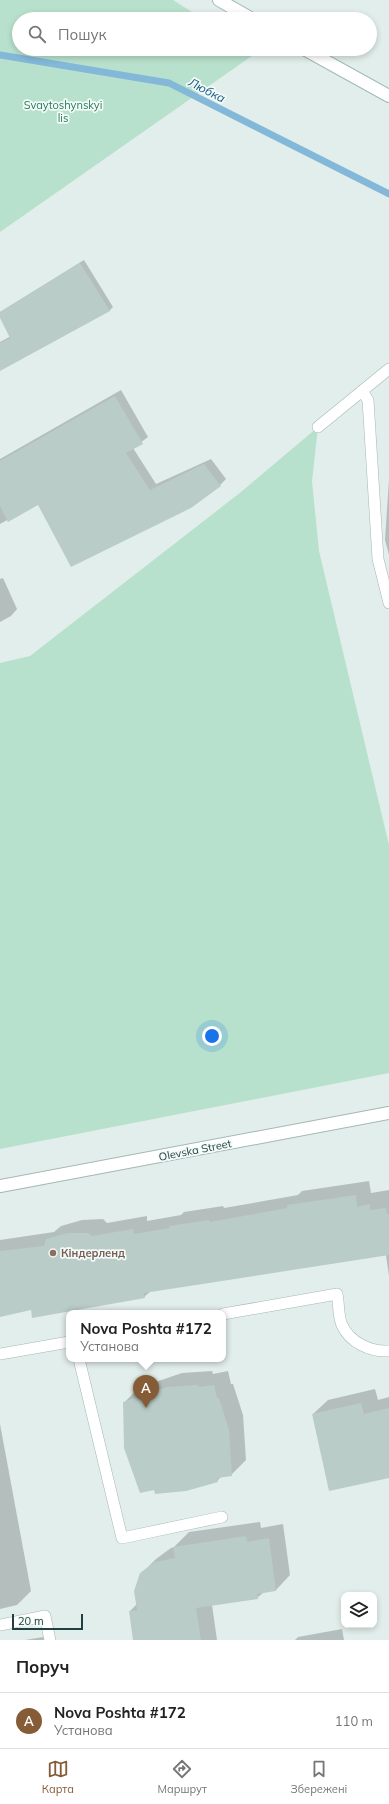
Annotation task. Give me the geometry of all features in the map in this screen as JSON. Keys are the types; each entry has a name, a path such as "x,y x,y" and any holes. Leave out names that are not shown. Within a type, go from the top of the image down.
{"street":[{"path":"219,0 240,12"},
{"path":"317,56 389,96"},
{"name":"Olevska Street","path":"0,1186 389,1113"}],"lane":[{"path":"318,427 389,369"},
{"path":"362,391 368,400 378,559 389,603"},
{"path":"226,1313 337,1294 342,1325 353,1339 367,1349 389,1351"},
{"path":"0,1354 66,1343"},
{"path":"79,1362 122,1538 222,1517"},
{"path":"0,1626 45,1616 50,1640"}],"green space":[{"name":"Svaytoshynskyi lis","path":"0,0 173,0 192,12 12,12 12,56 252,56 0,232"},
{"path":"318,427 312,481 319,551 389,845 389,1073 0,1149 0,663 30,656 241,492"}],"building":[{"path":"80,263 110,311 0,371 0,343 10,338 0,318 0,312"},
{"path":"115,396 143,444 126,453 150,490 204,464 221,486 191,508 71,567 38,505 8,522 0,506 0,461"},
{"path":"356,1195 357,1207 370,1204 370,1210 386,1208 387,1214 389,1214 389,1255 144,1293 145,1298 77,1310 66,1310 66,1312 32,1318 31,1310 0,1317 0,1251 44,1246 46,1239 67,1233 88,1233 92,1236 133,1229 134,1234 170,1228 169,1226 209,1220 210,1222 287,1208 287,1205"},
{"path":"198,1385 199,1387 214,1385 217,1398 219,1398 229,1430 232,1476 217,1478 218,1482 186,1491 155,1494 154,1490 140,1493 124,1448 123,1402 167,1387"},
{"path":"361,1403 364,1414 389,1408 389,1478 329,1491 312,1414"},
{"path":"246,1536 247,1542 269,1538 276,1591 257,1594 258,1599 196,1608 201,1640 133,1640 129,1611 137,1610 134,1591 140,1573 155,1562 175,1558 173,1547"}],"waterway":[{"name":"Любка","path":"0,55 169,83 389,194"}],"place":[{"name":"Кіндерленд","path":"53,1253"},
{"name":"Nova Poshta #172","path":"146,1408"}]}
